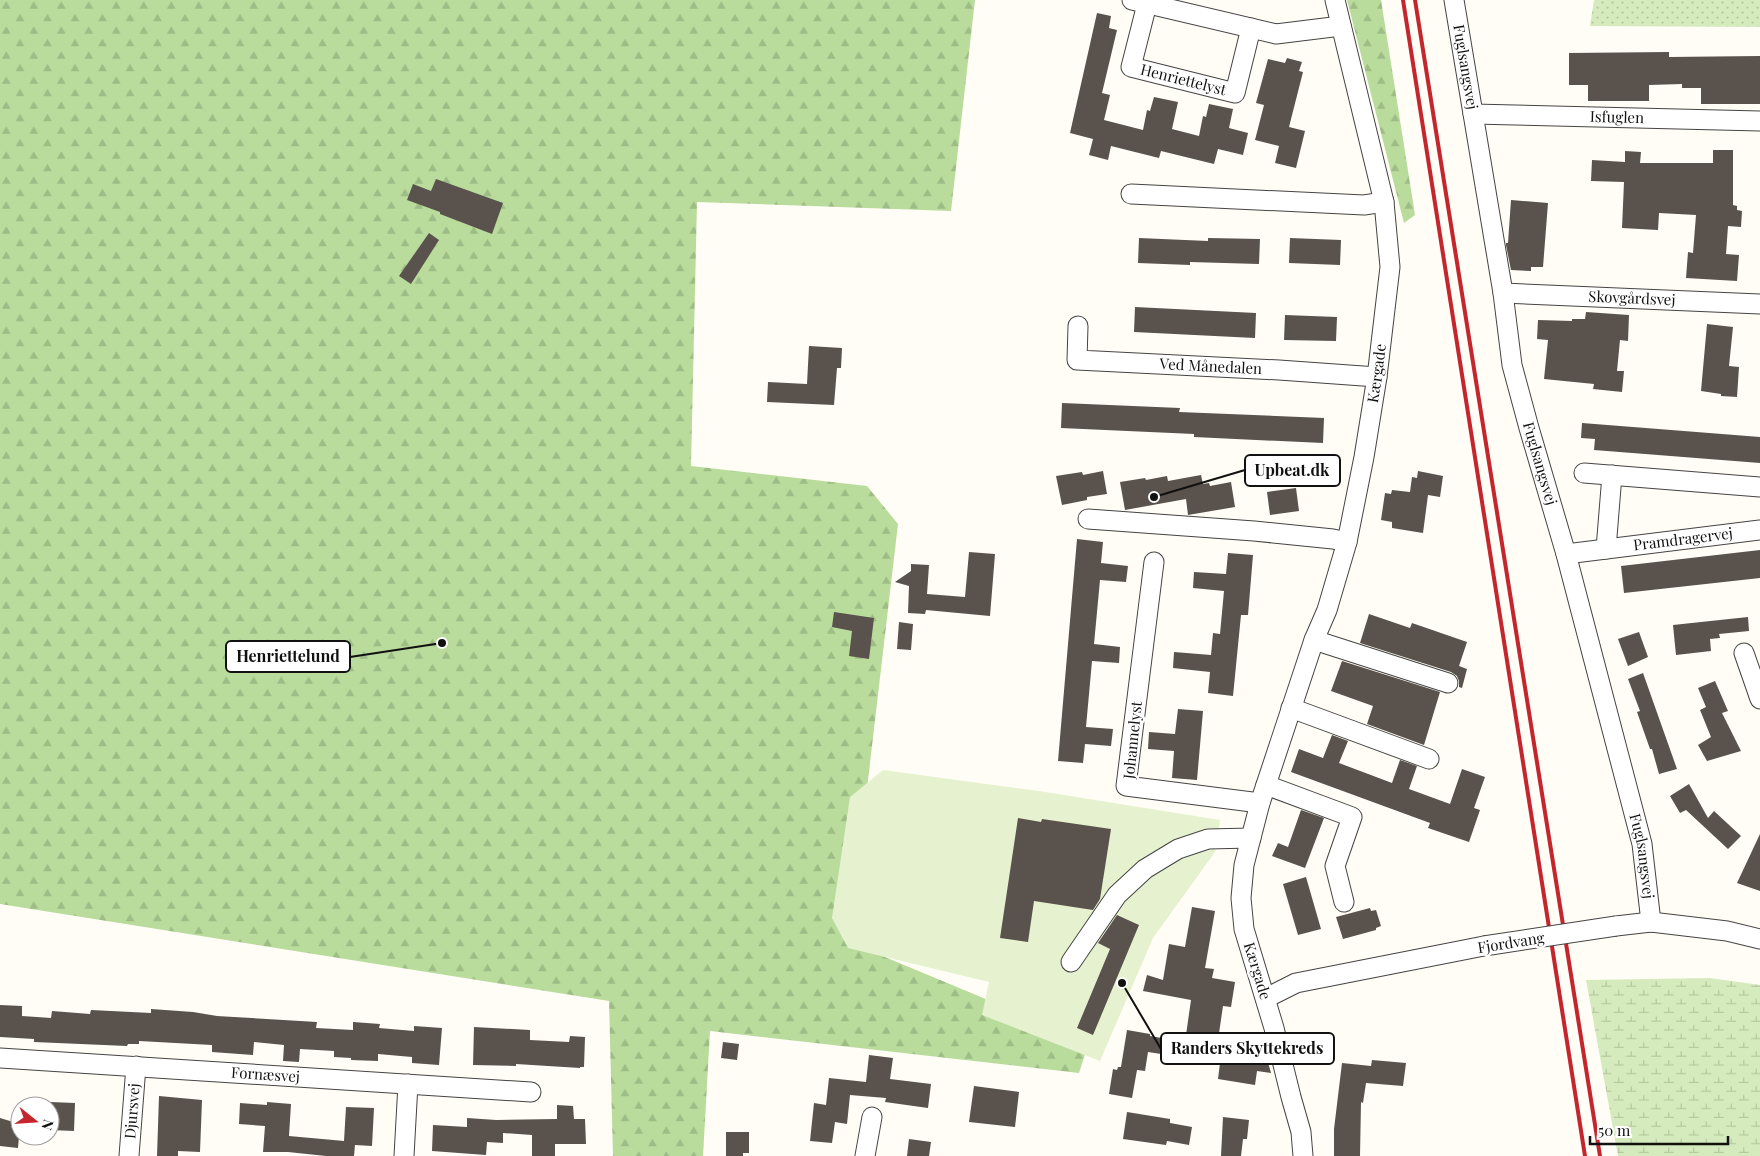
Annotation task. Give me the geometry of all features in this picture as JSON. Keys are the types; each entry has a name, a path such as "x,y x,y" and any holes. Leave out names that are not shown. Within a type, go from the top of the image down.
{"street":[{"name":"Kærgade","path":"1303,1156 1301,1132 1266,998 1244,929 1241,898 1244,865 1260,803 1314,640 1327,610 1347,542 1364,457 1377,377 1390,267 1384,202 1335,0"},
{"name":"Fuglsangsvej","path":"1454,0 1503,293 1512,365 1528,428 1566,554 1642,844 1651,922"},
{"name":"Henriettelyst","path":"1251,28 1235,93 1131,67 1139,2 1251,28 1276,34 1341,26"},
{"name":"Isfuglen","path":"1473,114 1760,122"},
{"path":"1131,194 1364,205 1384,202"},
{"name":"Skovgårdsvej","path":"1503,293 1760,304"},
{"name":"Ved Månedalen","path":"1078,326 1077,360 1377,377"},
{"path":"1584,473 1760,487"},
{"path":"1606,549 1612,475"},
{"path":"1088,519 1254,531 1347,542"},
{"name":"Pramdragervej","path":"1566,554 1760,530"},
{"name":"Johannelyst","path":"1154,562 1126,786 1260,803"},
{"path":"1314,640 1448,683"},
{"path":"1744,653 1760,699"},
{"path":"1291,708 1429,759"},
{"path":"1266,784 1352,817 1335,866 1344,902"},
{"path":"1071,962 1117,895 1145,869 1178,849 1208,839 1251,838"},
{"name":"Fjordvang","path":"1266,998 1296,983 1484,946 1616,926 1651,922 1727,932 1760,939"},
{"name":"Fornæsvej","path":"0,1058 531,1092"},
{"name":"Djursvej","path":"129,1156 136,1066"},
{"path":"404,1156 408,1084"},
{"path":"865,1156 872,1117"}],"green space":[{"path":"0,0 975,0 951,211 697,202 691,466 867,486 898,524 849,942 1089,1042 1079,1073 710,1031 703,1156 613,1156 609,1001 0,904"},
{"path":"1347,0 1381,0 1415,215 1404,223"},
{"path":"1594,0 1760,0 1760,27 1590,26"},
{"path":"883,770 1039,791 1220,820 1215,852 1153,938 1100,1061 982,1015 989,982 848,948 832,918 850,797"},
{"path":"1710,978 1760,985 1760,1156 1618,1156 1586,980"}],"building":[{"path":"1097,13 1111,16 1109,28 1117,30 1102,93 1110,95 1104,120 1143,130 1147,110 1150,111 1154,97 1178,102 1172,129 1199,136 1203,116 1206,117 1209,104 1233,109 1229,128 1248,133 1243,155 1218,149 1214,164 1161,151 1159,158 1111,146 1108,160 1089,155 1093,139 1070,133"},
{"path":"1669,52 1669,57 1760,56 1760,104 1701,104 1701,88 1682,88 1682,84 1649,85 1649,101 1588,101 1588,85 1569,85 1569,53"},
{"path":"1287,58 1302,62 1299,71 1303,72 1289,127 1305,131 1296,168 1275,163 1279,146 1255,140 1264,105 1256,103 1268,59 1285,63"},
{"path":"1713,150 1733,150 1733,205 1737,206 1737,210 1742,211 1741,227 1728,226 1726,254 1739,255 1737,281 1686,278 1688,252 1693,253 1696,215 1659,213 1658,230 1622,228 1624,182 1591,181 1592,160 1625,162 1625,151 1641,152 1640,163 1713,163"},
{"path":"436,179 503,203 492,234 407,200 413,184 431,191"},
{"path":"1511,200 1548,203 1543,267 1531,267 1531,271 1511,270 1506,243 1508,243"},
{"path":"429,233 439,240 411,284 399,276"},
{"path":"1139,238 1208,241 1208,238 1260,239 1259,264 1190,262 1190,265 1138,263"},
{"path":"1290,238 1341,240 1340,265 1289,263"},
{"path":"1135,307 1256,313 1255,338 1134,332"},
{"path":"1586,312 1629,315 1628,341 1620,340 1617,371 1624,371 1622,392 1593,389 1594,384 1544,379 1548,340 1537,339 1538,320 1572,321 1572,319 1585,319"},
{"path":"1285,315 1337,317 1336,341 1284,340"},
{"path":"1707,324 1733,327 1729,366 1739,367 1737,397 1721,396 1721,394 1701,391"},
{"path":"809,346 842,348 841,368 837,368 834,405 767,402 768,382 807,384"},
{"path":"1062,403 1180,408 1179,412 1324,418 1323,443 1194,437 1194,434 1061,428"},
{"path":"1582,423 1760,437 1760,463 1594,450 1595,439 1581,438"},
{"path":"1103,471 1107,494 1087,497 1087,500 1062,505 1056,476 1082,472 1083,475"},
{"path":"1418,471 1443,476 1440,497 1428,495 1423,533 1392,528 1392,522 1381,520 1385,493 1391,494 1392,490 1410,492 1412,477 1417,478"},
{"path":"1201,475 1203,484 1209,483 1210,486 1231,482 1235,507 1188,515 1186,499 1125,510 1120,482 1167,476 1168,481"},
{"path":"1296,488 1299,511 1270,515 1267,492"},
{"path":"1077,539 1103,542 1101,563 1128,566 1126,582 1100,580 1094,644 1120,647 1119,663 1092,661 1086,727 1113,729 1111,746 1085,744 1083,763 1058,761"},
{"path":"1760,550 1760,578 1624,593 1621,566"},
{"path":"969,552 995,554 990,616 926,610 925,614 908,613 909,586 895,582 911,571 911,564 929,565 927,594 965,597"},
{"path":"1228,553 1253,555 1248,615 1241,615 1233,696 1208,693 1210,672 1173,668 1174,652 1211,655 1213,633 1220,634 1224,591 1193,588 1194,572 1226,574"},
{"path":"834,612 874,618 869,659 849,656 852,631 832,627"},
{"path":"1369,614 1410,628 1412,623 1467,642 1459,666 1467,669 1462,688 1459,687 1457,676 1451,672 1360,643"},
{"path":"1748,617 1749,631 1719,634 1720,638 1710,639 1711,651 1676,655 1673,625"},
{"path":"899,622 913,624 911,650 897,649"},
{"path":"1639,632 1648,657 1628,666 1618,639"},
{"path":"1342,661 1440,692 1424,745 1367,724 1373,706 1331,691"},
{"path":"1643,673 1677,769 1659,774 1652,749 1650,749 1637,712 1640,711 1628,679"},
{"path":"1715,681 1728,711 1722,713 1741,751 1707,761 1698,745 1711,737 1700,710 1706,707 1698,688"},
{"path":"1178,709 1203,711 1197,780 1172,778 1174,751 1148,749 1149,732 1175,734"},
{"path":"1332,735 1348,741 1339,763 1392,783 1400,760 1417,766 1409,789 1450,804 1462,769 1485,777 1474,808 1480,810 1469,842 1428,828 1430,823 1291,772 1299,749 1323,758"},
{"path":"1689,784 1708,818 1714,811 1741,836 1728,849 1686,810 1680,813 1670,796"},
{"path":"1301,810 1324,818 1305,868 1272,856 1278,843 1288,847"},
{"path":"1018,818 1041,822 1042,819 1111,829 1100,899 1093,910 1034,901 1028,942 1000,938"},
{"path":"1760,834 1760,891 1737,883"},
{"path":"1306,877 1321,929 1298,935 1283,884"},
{"path":"1192,907 1215,911 1205,968 1214,969 1212,978 1235,982 1231,1007 1223,1006 1217,1047 1266,1055 1271,1073 1257,1071 1255,1085 1218,1079 1220,1063 1148,1052 1145,1071 1137,1070 1132,1098 1109,1094 1113,1069 1117,1070 1118,1067 1121,1067 1127,1030 1185,1042 1191,1000 1143,991 1147,975 1163,980 1169,944 1185,947"},
{"path":"1370,908 1371,911 1376,910 1381,926 1376,928 1376,930 1343,939 1336,917"},
{"path":"1117,915 1139,925 1093,1035 1077,1028 1110,949 1098,943"},
{"path":"0,1005 22,1006 22,1016 51,1018 52,1011 90,1014 91,1010 151,1013 151,1009 217,1016 317,1022 316,1028 353,1030 353,1022 380,1024 379,1028 414,1031 414,1026 442,1028 439,1065 412,1063 412,1057 378,1054 378,1061 351,1060 351,1058 334,1057 334,1051 300,1049 299,1062 283,1061 284,1045 254,1042 253,1055 212,1052 212,1045 139,1041 139,1044 128,1044 127,1046 34,1042 34,1039 0,1037"},
{"path":"474,1027 530,1030 530,1040 569,1042 570,1036 585,1037 584,1067 516,1064 516,1066 473,1065"},
{"path":"723,1042 739,1044 737,1060 721,1058"},
{"path":"869,1055 893,1058 890,1079 931,1084 928,1108 885,1102 886,1098 850,1095 847,1124 835,1122 832,1143 810,1141 814,1103 826,1105 829,1078 866,1082"},
{"path":"1372,1060 1406,1063 1403,1086 1366,1083 1363,1103 1361,1102 1360,1156 1334,1156 1334,1129 1342,1063 1371,1066"},
{"path":"974,1086 1019,1092 1015,1127 969,1122"},
{"path":"159,1096 202,1100 200,1152 178,1151 178,1156 157,1156"},
{"path":"60,1102 75,1103 74,1131 60,1130"},
{"path":"267,1102 291,1104 289,1136 344,1141 346,1107 374,1108 372,1146 355,1145 354,1156 263,1152 265,1126 239,1124 240,1103 267,1105"},
{"path":"557,1105 573,1106 574,1119 585,1119 586,1144 555,1144 555,1156 532,1156 532,1135 503,1133 503,1143 487,1142 486,1155 432,1151 433,1125 467,1127 467,1118 496,1120 557,1119"},
{"path":"1127,1112 1170,1119 1170,1123 1192,1127 1189,1145 1167,1141 1166,1145 1123,1139"},
{"path":"1223,1117 1249,1120 1247,1139 1243,1139 1241,1156 1221,1156"},
{"path":"0,1118 10,1121 10,1146 18,1146 18,1148 0,1146"},
{"path":"726,1132 749,1132 749,1153 743,1153 743,1156 726,1156"},
{"path":"909,1139 931,1142 929,1156 907,1156"}],"railway":[{"path":"1403,0 1585,1156"},
{"path":"1415,0 1600,1156"}],"place":[{"name":"Upbeat.dk","path":"1154,497"},
{"name":"Henriettelund","path":"442,643"},
{"name":"Randers Skyttekreds","path":"1122,983"}]}
